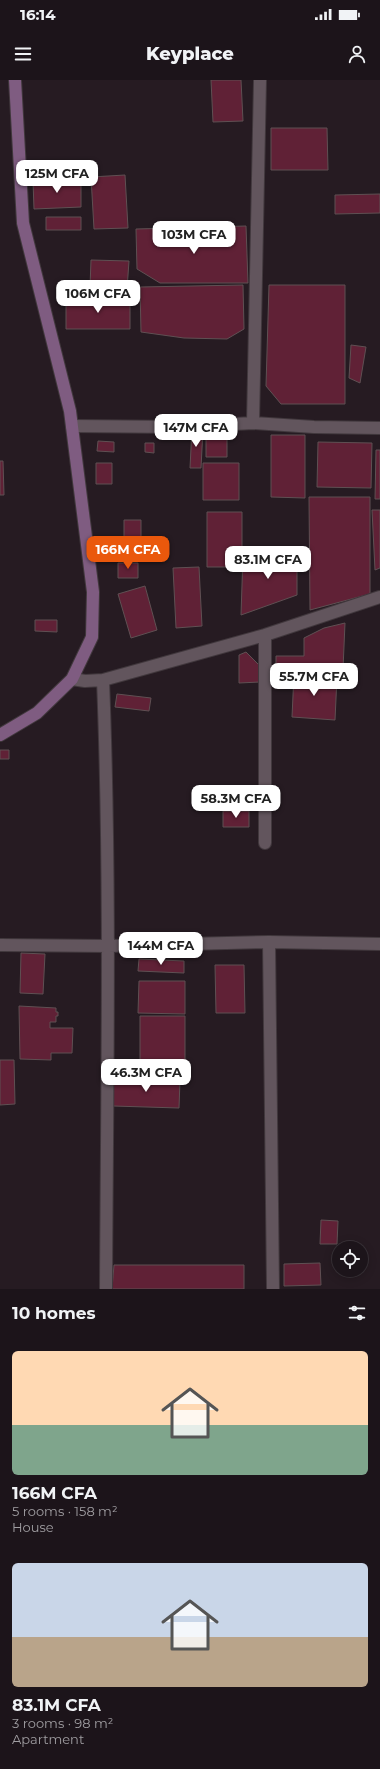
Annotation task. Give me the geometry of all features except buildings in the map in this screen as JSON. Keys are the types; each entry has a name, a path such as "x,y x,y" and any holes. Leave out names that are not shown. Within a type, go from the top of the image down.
{"main road":[{"path":"0,735 37,713 72,679 92,637 93,592 70,411 23,223 15,80"}],"street":[{"path":"253,423 260,80"},
{"path":"72,426 179,427 253,423 314,427 380,428"},
{"path":"72,679 85,681 103,680 265,635 380,597"},
{"path":"265,635 265,843"},
{"path":"103,680 107,770 108,946 106,1289"},
{"path":"269,942 273,1289"},
{"path":"0,945 108,946 269,942 380,944"}]}
